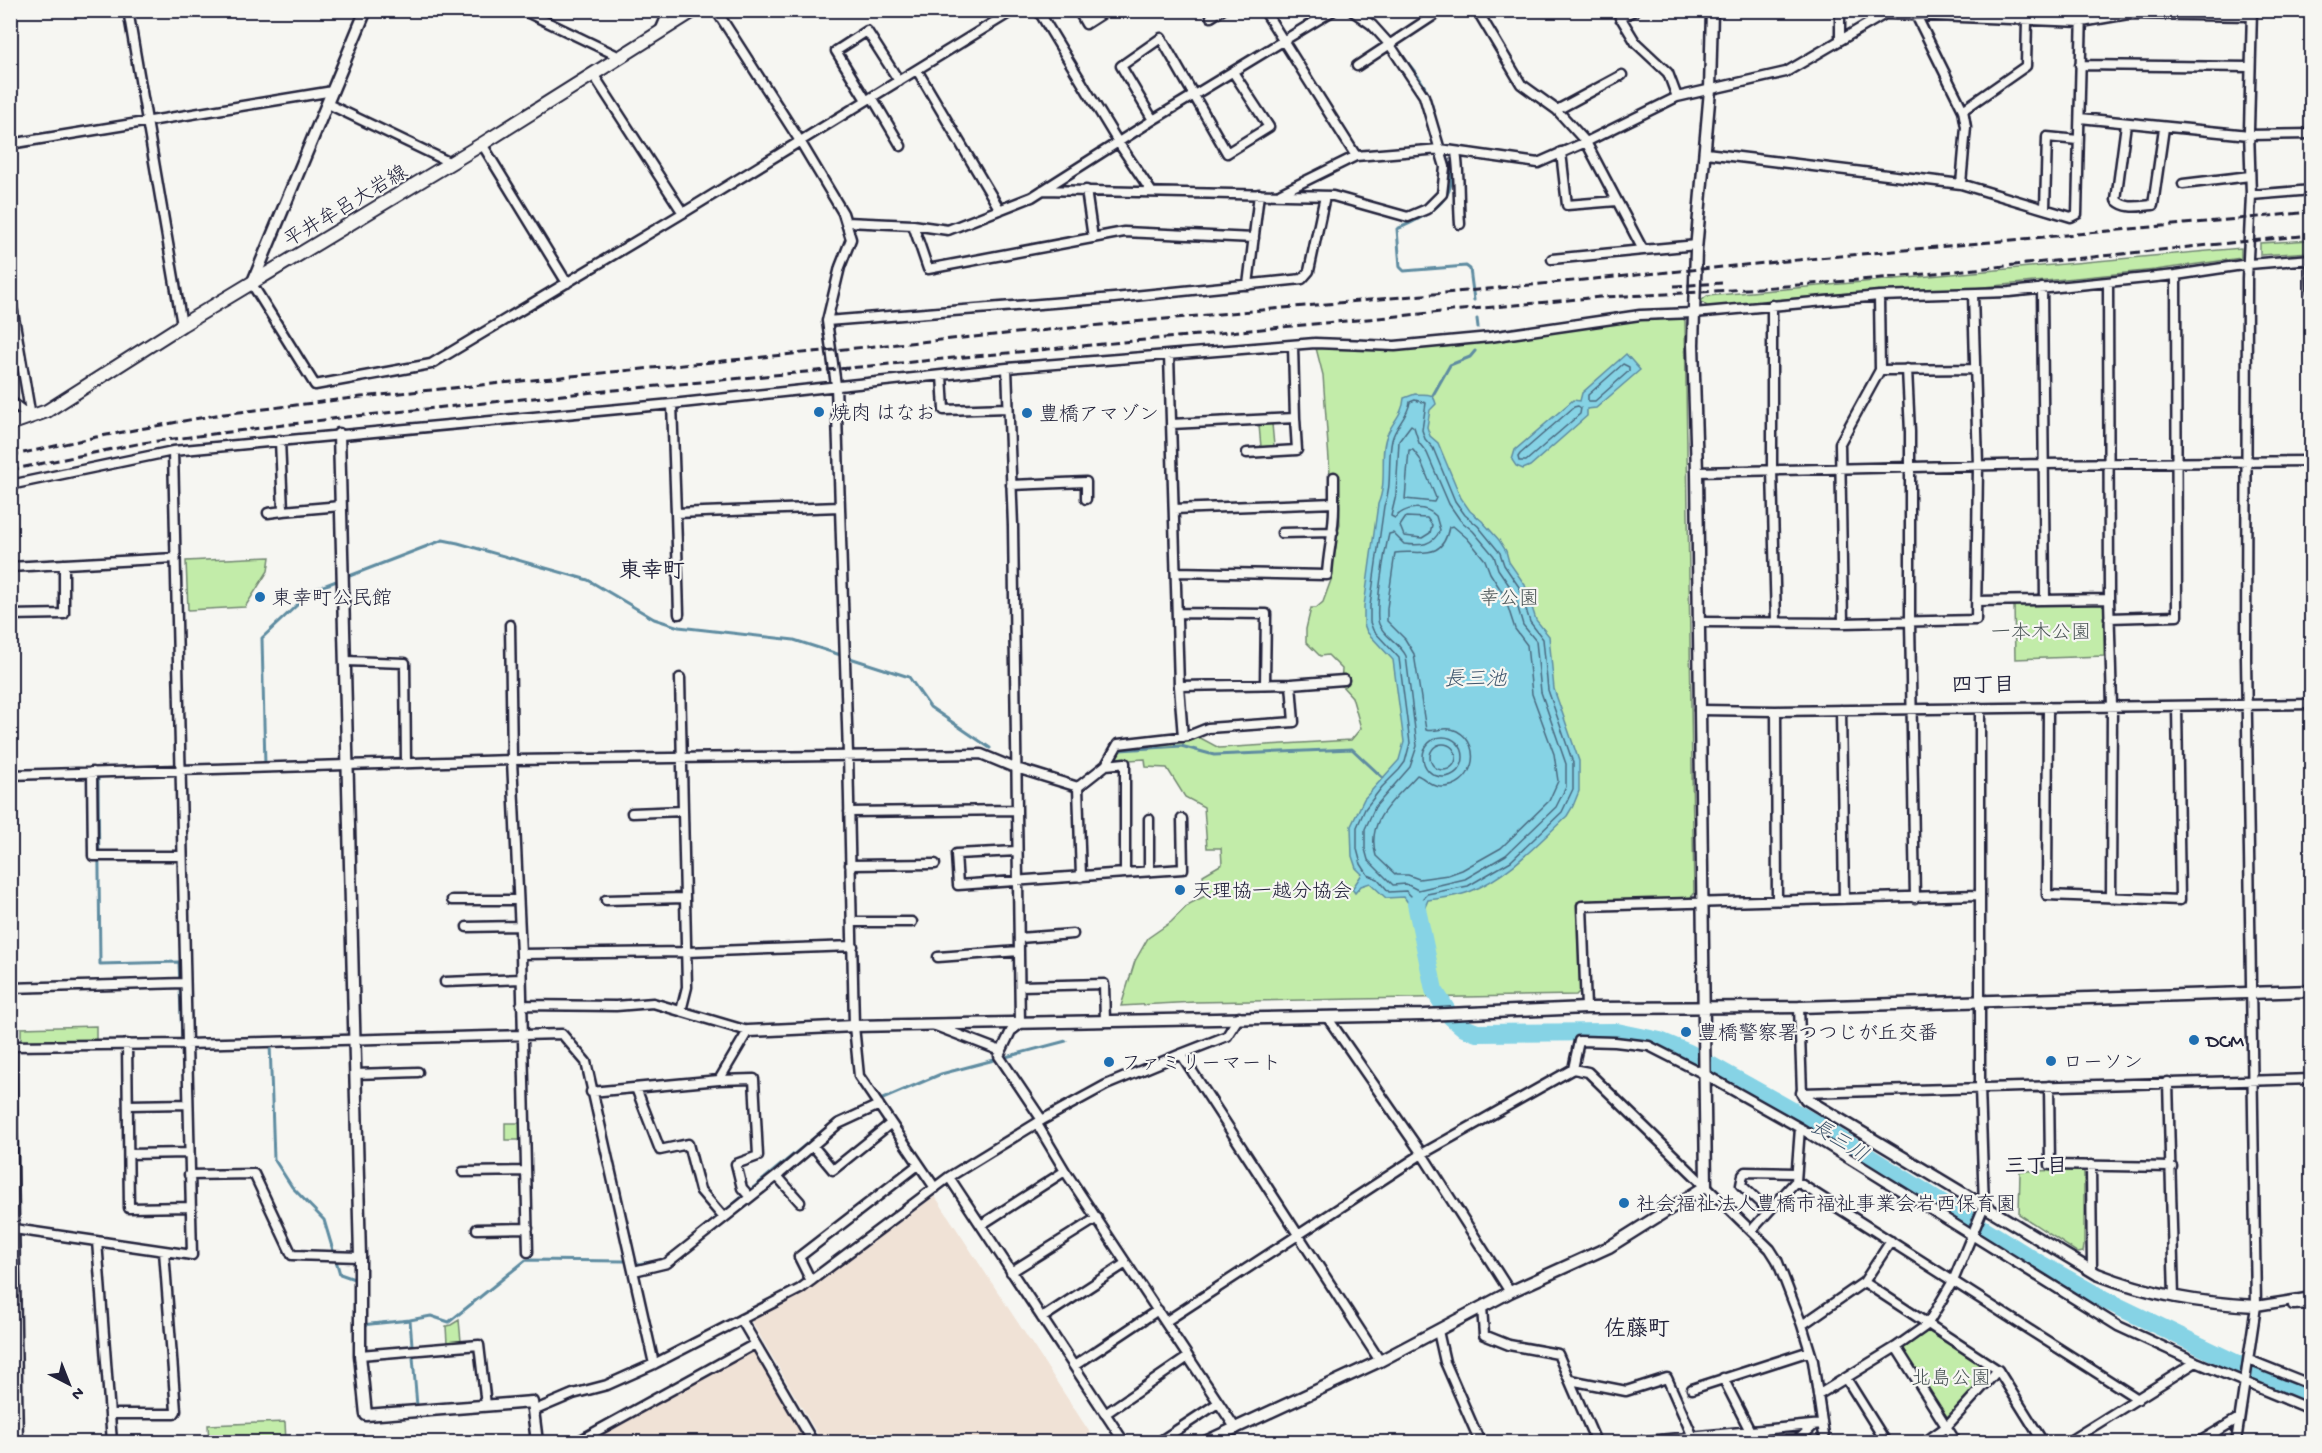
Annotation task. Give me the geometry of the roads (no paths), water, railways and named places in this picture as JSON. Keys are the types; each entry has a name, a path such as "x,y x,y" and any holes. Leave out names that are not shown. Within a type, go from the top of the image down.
{"main road":[{"name":"平井牟呂大岩線","path":"10,424 47,411 182,325 482,144 695,10"}],"street":[{"path":"128,10 182,325"},
{"path":"366,10 252,284 315,385 431,364 1014,10"},
{"path":"522,10 620,57"},
{"path":"660,31 669,10"},
{"path":"716,10 843,213 851,238 840,267 827,321 836,386 854,1026 859,1076 935,1188"},
{"path":"1038,10 1118,142 1151,191"},
{"path":"1077,10 1086,24 1108,10"},
{"path":"1211,17 1222,10"},
{"path":"1264,10 1356,156"},
{"path":"846,222 913,225 948,230 1032,197 1334,10"},
{"path":"1043,190 1281,193 1352,200 1401,216 1415,215 1428,209 1442,194 1445,167 1424,96 1390,45 1372,25 1351,10"},
{"path":"1357,66 1442,10"},
{"path":"1477,10 1521,84 1557,110 1586,142 1643,250"},
{"path":"1635,10 1618,14 1636,43 1668,73 1677,97"},
{"path":"1706,1186 1694,313 1697,245 1710,90 1712,10"},
{"path":"1840,10 1840,38"},
{"path":"1706,153 1961,184 2071,217 2077,214 2082,10"},
{"path":"1281,193 1356,156 1440,149 1538,163 1677,97 1786,72 1840,38 1885,14 1950,13 2082,22 2128,14 2252,14 2249,135 2251,195 2246,704 2256,1306 2243,1382 2236,1443"},
{"path":"1916,15 1963,110 1966,127 1961,184"},
{"path":"1963,110 2026,66 2027,20"},
{"path":"899,81 867,31 836,51 901,146"},
{"path":"1154,120 1121,66 1161,38 1227,153 1269,127 1233,72"},
{"path":"2080,65 2250,66"},
{"path":"917,70 1000,210"},
{"path":"592,74 682,213"},
{"path":"1557,110 1622,75"},
{"path":"10,144 333,91"},
{"path":"328,104 451,163"},
{"path":"2080,118 2249,135 2312,134"},
{"path":"2126,124 2116,200 2122,206 2130,207 2153,205 2164,128"},
{"path":"2045,209 2047,137 2078,140"},
{"path":"482,144 567,283"},
{"path":"1453,151 1460,176 1458,194 1460,224"},
{"path":"1561,152 1567,205 1617,201"},
{"path":"2183,184 2250,176"},
{"path":"1086,190 1093,238"},
{"path":"2251,195 2312,190"},
{"path":"1248,285 1259,194"},
{"path":"827,321 1302,279 1310,271 1325,196"},
{"path":"913,225 928,269 1124,232 1254,238"},
{"path":"1552,259 1697,245"},
{"path":"10,485 173,451 672,404 1006,368 1339,343 1395,346 1490,337 1640,315 1694,313 1879,296 1973,294 2108,282 2249,264 2311,259 2312,292"},
{"path":"2109,618 2177,616 2176,274"},
{"path":"2108,282 2109,618 2112,706 2111,898"},
{"path":"2042,288 2045,599"},
{"path":"10,294 32,417"},
{"path":"1698,622 1843,623 1976,620 1978,465 1973,294"},
{"path":"1843,623 1840,443 1880,370 1879,296"},
{"path":"1772,305 1772,470 1776,622"},
{"path":"1246,453 1297,450 1293,346"},
{"path":"1169,355 1179,686 1183,737"},
{"path":"1006,368 1011,485 1020,1024"},
{"path":"1907,369 1915,898"},
{"path":"1880,370 1975,369"},
{"path":"942,375 944,410 1008,408"},
{"path":"10,401 32,417"},
{"path":"672,404 679,614"},
{"path":"1171,424 1295,418"},
{"path":"339,434 360,1257 360,1355 366,1415 532,1402 537,1443"},
{"path":"280,440 283,511"},
{"path":"12,1224 97,1241 192,1255 173,451"},
{"path":"1697,472 1978,465 2312,461"},
{"path":"1176,572 1327,575 1328,552 1335,523 1334,477"},
{"path":"1011,485 1086,482 1086,499"},
{"path":"1174,509 1334,503"},
{"path":"268,513 341,506"},
{"path":"676,513 840,507"},
{"path":"1282,533 1333,532"},
{"path":"10,567 175,558"},
{"path":"10,615 64,614 64,564"},
{"path":"1976,601 2109,599"},
{"path":"1177,613 1266,614 1265,683"},
{"path":"510,625 512,760 521,954 520,1005 528,1252"},
{"path":"346,661 405,663 406,763"},
{"path":"680,678 687,987 681,1011"},
{"path":"1179,686 1291,684 1344,680"},
{"path":"1078,787 1106,765 1118,744 1183,737 1208,728 1294,722 1291,684"},
{"path":"1699,710 2312,704"},
{"path":"2048,707 2047,895 2180,900 2177,706"},
{"path":"1818,1395 1927,1325 1953,1281 1984,1206 1979,1000 1980,708"},
{"path":"1841,710 1844,899"},
{"path":"1776,711 1777,900"},
{"path":"10,775 512,760 981,754 1078,787"},
{"path":"1106,765 1125,763 1125,873"},
{"path":"92,772 93,856 182,856"},
{"path":"1078,787 1081,877"},
{"path":"849,812 1017,810"},
{"path":"632,813 683,811"},
{"path":"1149,819 1149,871"},
{"path":"1017,851 956,854 958,885 1183,868 1182,819"},
{"path":"850,865 935,864"},
{"path":"1586,1008 1582,906 1979,895"},
{"path":"606,900 685,898"},
{"path":"452,900 518,900"},
{"path":"852,922 912,922"},
{"path":"467,927 519,926"},
{"path":"1019,938 1073,934"},
{"path":"521,954 686,952 853,946"},
{"path":"938,957 1019,951"},
{"path":"445,982 521,979"},
{"path":"10,988 184,983"},
{"path":"1020,986 1104,984 1105,1021"},
{"path":"520,1005 616,1006 653,1002 748,1031 854,1026 1327,1017 1586,1008 1799,1007 2312,991"},
{"path":"1799,1007 1802,1093 1806,1099 2092,1271 2136,1289 2202,1303 2256,1306 2312,1304"},
{"path":"533,1411 573,1394 607,1385 654,1364 800,1289 949,1177 1106,1085 1227,1036 1239,1017"},
{"path":"1327,1017 1422,1154 1510,1292"},
{"path":"1020,1024 1011,1031 999,1056 1040,1122 1065,1171 1236,1429"},
{"path":"932,1025 1000,1051"},
{"path":"719,1080 748,1031"},
{"path":"17,1443 10,1047 562,1034 586,1062 654,1364"},
{"path":"1573,1070 1579,1041 1649,1046 1800,1128 2118,1326 2196,1362 2312,1410"},
{"path":"127,1044 129,1208 190,1206"},
{"path":"1181,1054 1380,1361"},
{"path":"1165,1322 1422,1154 1573,1070 1588,1072 1770,1249 1777,1260 1810,1351 1818,1395 1818,1424 1825,1443"},
{"path":"355,1074 418,1072"},
{"path":"591,1092 754,1079 758,1156 736,1164 742,1188 750,1197"},
{"path":"1802,1093 2312,1079"},
{"path":"2168,1082 2174,1297"},
{"path":"2049,1086 2050,1165 2172,1167"},
{"path":"636,1088 660,1150 688,1144 700,1190 724,1218"},
{"path":"128,1105 187,1104"},
{"path":"634,1271 667,1263 777,1176 838,1124 879,1105"},
{"path":"813,1146 833,1170 890,1124"},
{"path":"1752,1230 1796,1177 1800,1128"},
{"path":"129,1154 189,1153"},
{"path":"811,1281 799,1257 918,1165"},
{"path":"2091,1165 2092,1271"},
{"path":"463,1172 526,1171"},
{"path":"981,1226 1065,1171"},
{"path":"1769,1212 1741,1185 1746,1172 1796,1177 1891,1241 2138,1399"},
{"path":"189,1175 254,1174 292,1255 360,1257"},
{"path":"777,1176 800,1202"},
{"path":"949,1177 1124,1443"},
{"path":"1204,1443 1380,1361 1510,1292 1609,1247 1706,1186"},
{"path":"1011,1272 1096,1218"},
{"path":"477,1228 528,1228"},
{"path":"97,1241 112,1443"},
{"path":"1802,1325 1864,1282 1891,1241"},
{"path":"110,1414 174,1414 176,1411 164,1251"},
{"path":"1042,1318 1126,1263"},
{"path":"1864,1282 1998,1370 2043,1443"},
{"path":"2256,1306 2312,1297"},
{"path":"1482,1307 1484,1335 1509,1345 1558,1354 1596,1443"},
{"path":"1074,1366 1158,1310"},
{"path":"741,1319 813,1443"},
{"path":"1438,1331 1445,1362 1480,1443"},
{"path":"578,1443 755,1344"},
{"path":"360,1355 480,1345 486,1406"},
{"path":"1896,1347 1956,1443"},
{"path":"1692,1389 1810,1351"},
{"path":"1105,1414 1188,1357"},
{"path":"2248,1360 2312,1385"},
{"path":"2068,1443 2196,1362"},
{"path":"1925,1443 1946,1427 1998,1370"},
{"path":"1570,1380 1626,1391 1667,1378 1693,1437"},
{"path":"1723,1378 1750,1431"},
{"path":"1846,1378 1886,1443"},
{"path":"1159,1443 1218,1403"},
{"path":"2199,1443 2239,1418"},
{"path":"1638,1443 1818,1424"},
{"path":"1796,1443 1818,1424"}],"water":[{"path":"1626,354 1640,370 1596,408 1587,409 1587,416 1530,466 1523,469 1516,466 1512,460 1515,450 1573,400 1580,401 1582,393"},
{"name":"長三池","path":"1415,394 1428,394 1435,400 1436,404 1430,410 1427,427 1430,436 1438,443 1461,498 1506,551 1509,562 1525,585 1536,620 1549,636 1554,689 1579,761 1579,791 1573,806 1567,816 1545,838 1497,878 1469,892 1428,900 1425,907 1411,907 1404,897 1386,898 1370,883 1361,886 1355,893 1352,889 1362,874 1356,868 1352,856 1351,826 1364,799 1399,760 1404,742 1393,660 1367,632 1364,624 1364,606 1381,495 1385,442 1389,430 1402,409 1404,398"}],"waterway":[{"path":"1398,51 1424,86 1437,126"},
{"path":"1445,153 1451,168 1448,192 1442,202 1432,210 1397,229 1400,267 1404,271 1466,266 1470,269 1474,300"},
{"path":"1477,319 1478,327"},
{"path":"1433,395 1450,365 1470,357 1475,351"},
{"path":"265,766 262,638 313,590 443,540 588,580 654,619 679,627 794,640 909,677 930,707 990,748"},
{"path":"1116,754 1120,750 1181,746 1214,755 1352,749 1383,778"},
{"path":"98,779 100,964 179,962 182,1040 185,1040"},
{"name":"長三川","path":"1416,904 1434,990 1451,1017 1464,1028 1477,1033 1617,1032 1660,1041 1689,1053 1814,1123 2037,1262 2107,1301 2312,1400"},
{"path":"878,1101 941,1074 1066,1041"},
{"path":"270,1043 274,1159 292,1187 324,1220 340,1274 357,1280"},
{"path":"670,1256 837,1119 859,1110"},
{"path":"417,1406 410,1320 431,1316 449,1322 526,1260 625,1261 638,1264 664,1260"},
{"path":"361,1325 410,1320"}],"railway":[{"path":"10,456 96,437 216,415 361,397 823,351 2312,212"},
{"path":"10,470 142,443 347,417 552,396 1600,297 1778,287 1956,271 2312,235"},
{"path":"1674,286 1722,283"}],"place":[{"name":"焼肉 はなお","path":"819,412"},
{"name":"豊橋アマゾン","path":"1027,413"},
{"name":"東幸町公民館","path":"260,597"},
{"name":"天理協一越分協会","path":"1180,890"},
{"name":"豊橋警察署つつじが丘交番","path":"1686,1032"},
{"name":"DCM","path":"2194,1040"},
{"name":"ローソン","path":"2051,1061"},
{"name":"ファミリーマート","path":"1109,1062"},
{"name":"社会福祉法人豊橋市福祉事業会岩西保育園","path":"1624,1203"}],"district":[{"name":"東幸町","path":"652,569"},
{"name":"四丁目","path":"1983,684"},
{"name":"三丁目","path":"2036,1165"},
{"name":"佐藤町","path":"1637,1327"}],"park label":[{"name":"幸公園","path":"1509,597"},
{"name":"一本木公園","path":"2041,631"},
{"name":"北島公園","path":"1951,1377"}]}
